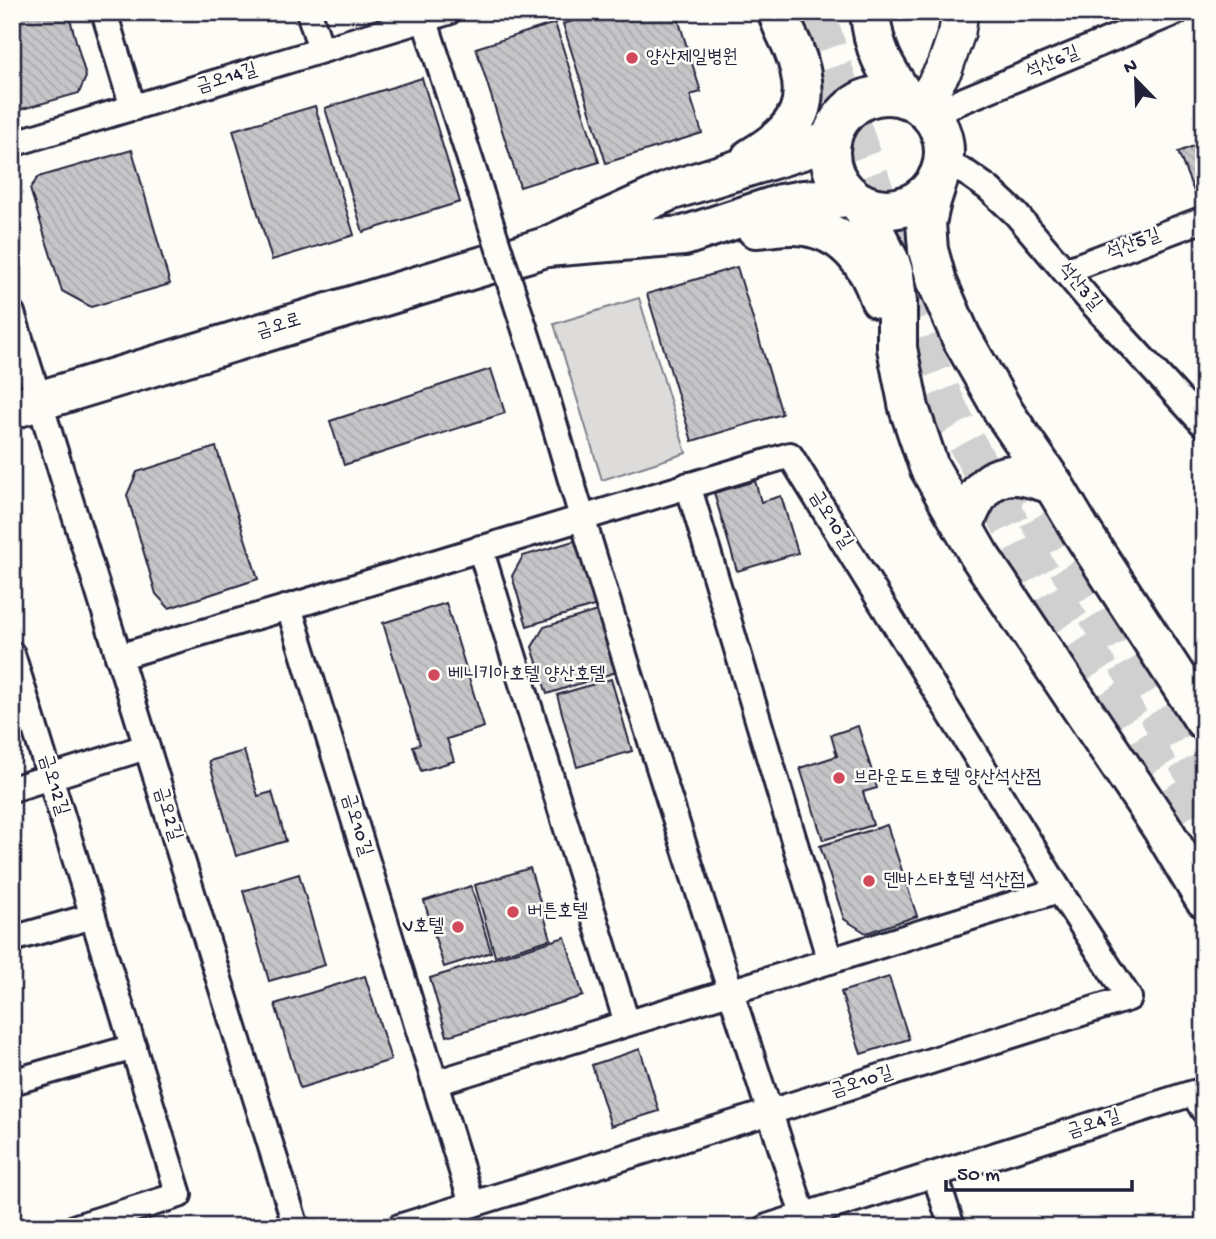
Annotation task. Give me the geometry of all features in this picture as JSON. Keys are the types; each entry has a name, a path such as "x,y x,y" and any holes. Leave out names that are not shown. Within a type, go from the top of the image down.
{"main road":[{"path":"720,175 765,150 782,136 795,121 802,107 800,71 778,12"},
{"path":"791,12 823,77 830,108 830,157 834,172 841,186 856,200 881,244 894,275 897,348"},
{"path":"870,12 876,46 884,67 939,128 942,136 942,169 926,223 928,250 937,282 961,337 1004,414 1053,484 1204,720"},
{"path":"919,106 945,67 957,32 960,12"},
{"path":"832,140 839,121 852,107 869,99 887,95 919,106"},
{"name":"금오로","path":"25,405 547,247 668,191 832,140"},
{"path":"856,200 877,209 896,209 914,203 929,192 942,169"},
{"name":"금오로","path":"547,247 684,236 781,204 804,200 856,200"},
{"path":"684,236 782,225 804,226 822,230 838,239 863,262 877,290 897,348 909,408 929,467 979,555 1162,828 1204,898"},
{"path":"963,527 978,492 989,482 1016,475 1053,484"}],"street":[{"path":"104,12 133,108"},
{"path":"309,12 321,50"},
{"name":"금오14길","path":"12,144 321,50 423,16 448,12"},
{"name":"석산6길","path":"919,106 1176,12"},
{"path":"423,16 546,395 730,991 805,1221"},
{"name":"석산3길","path":"942,169 968,174 1017,214 1091,302 1204,425"},
{"name":"석산5길","path":"1065,271 1204,219"},
{"name":"금오2길","path":"12,313 25,405 118,657 296,1227"},
{"name":"금오10길","path":"118,657 790,455 1059,890 1129,998 399,1227"},
{"path":"688,485 830,961"},
{"path":"480,548 627,1024"},
{"name":"금오10길","path":"289,607 471,1204"},
{"name":"금오12길","path":"12,654 179,1195 76,1227"},
{"path":"12,789 146,747"},
{"path":"435,1083 1059,890"},
{"path":"12,939 93,916"},
{"path":"12,1082 134,1047"},
{"name":"금오4길","path":"767,1227 805,1221 936,1175 1193,1093 1204,1111"},
{"path":"936,1175 952,1227"}],"shaded area":[{"path":"639,298 686,453 602,480 554,324"}],"building":[{"path":"68,12 86,77 79,93 12,112 12,13"},
{"name":"양산제일병원","path":"600,12 676,12 701,92 690,95 702,133 606,163 563,24"},
{"path":"555,23 599,162 520,187 476,48"},
{"path":"422,78 460,202 363,232 325,108"},
{"path":"315,106 354,235 272,260 233,130"},
{"path":"1204,142 1204,210 1202,211 1178,152"},
{"path":"132,150 170,284 91,307 62,291 30,189 38,177"},
{"path":"737,267 782,414 692,441 647,294"},
{"path":"491,369 505,413 344,465 330,421"},
{"path":"216,447 258,579 169,608 156,594 127,495 137,472"},
{"path":"755,481 761,502 781,496 798,553 737,571 714,493"},
{"path":"577,540 597,605 527,626 512,576 523,556"},
{"name":"베니키아호텔 양산호텔","path":"446,603 484,727 447,739 454,761 421,771 413,746 420,744 383,623"},
{"path":"597,611 616,672 547,694 532,647 544,627"},
{"path":"611,679 632,751 577,767 557,695"},
{"name":"브라운도트호텔 양산석산점","path":"858,726 877,788 863,792 873,825 823,840 800,768 837,756 831,735"},
{"path":"244,751 258,796 272,792 286,841 236,856 209,761"},
{"name":"덴바스타호텔 석산점","path":"887,825 917,916 866,933 844,919 820,846"},
{"name":"버튼호텔","path":"530,868 551,939 495,956 475,885"},
{"path":"299,874 325,965 269,981 243,891"},
{"name":"V호텔","path":"471,886 491,952 444,967 424,901"},
{"path":"565,937 583,996 447,1036 430,978"},
{"path":"365,976 391,1060 300,1088 275,1004"},
{"path":"889,977 909,1039 861,1054 841,992"},
{"path":"640,1049 659,1111 611,1126 592,1065"}],"tunnel":[{"path":"819,12 820,25 854,133 912,302 926,357 948,408 1014,531 1204,841"},
{"path":"1007,468 1204,789"}],"place":[{"name":"양산제일병원","path":"632,58"},
{"name":"베니키아호텔 양산호텔","path":"434,675"},
{"name":"브라운도트호텔 양산석산점","path":"839,778"},
{"name":"덴바스타호텔 석산점","path":"869,881"},
{"name":"버튼호텔","path":"513,912"},
{"name":"V호텔","path":"458,927"}]}
